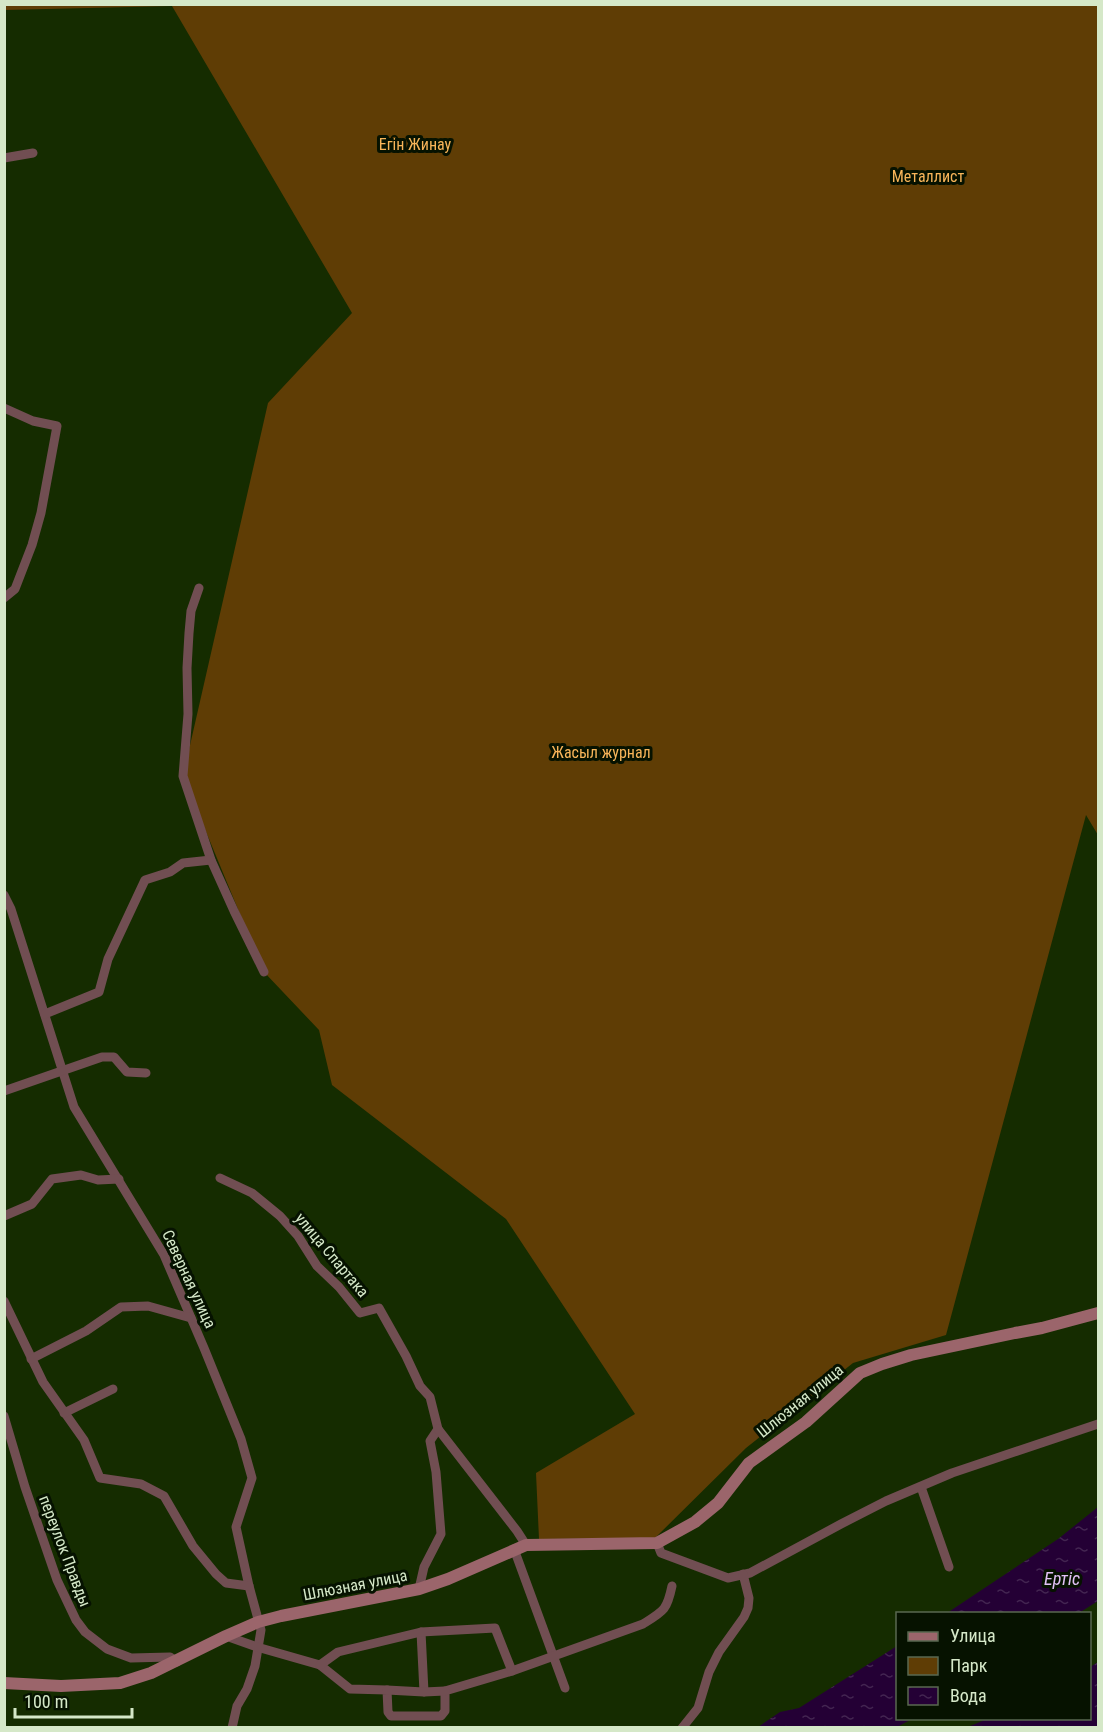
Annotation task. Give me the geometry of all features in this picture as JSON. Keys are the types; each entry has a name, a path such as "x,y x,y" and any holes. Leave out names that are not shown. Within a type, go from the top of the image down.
{"street":[{"path":"4,158 33,153"},
{"path":"4,408 33,421 57,426 41,513 32,545 15,589 4,598"},
{"path":"199,588 191,611 189,633 188,714 183,776 211,860 264,972"},
{"path":"45,1014 99,992 108,959 145,880 170,872 183,863 211,860"},
{"name":"Северная улица","path":"4,895 74,1107 164,1255 241,1439 252,1478 236,1527 258,1622"},
{"path":"4,1091 102,1058 114,1057 127,1072 146,1073"},
{"path":"4,1216 32,1204 52,1179 81,1175 98,1180 119,1179"},
{"name":"улица Спартака","path":"220,1178 252,1194 280,1216 298,1236 317,1266 339,1287 360,1313 379,1308 420,1386 430,1397 438,1429 430,1441 436,1472 441,1534 424,1567 419,1589"},
{"path":"4,1301 43,1382 84,1440 100,1478 141,1484 164,1496 193,1546 216,1574 226,1583 249,1586"},
{"path":"31,1359 86,1331 121,1307 148,1306 190,1318"},
{"name":"Шлюзная улица","path":"4,1683 61,1686 120,1683 177,1662 258,1622 419,1589 448,1579 520,1547 657,1543 695,1522 718,1503 749,1462 806,1422 860,1373 911,1355 1042,1328 1098,1313"},
{"path":"64,1413 112,1389"},
{"name":"переулок Правды","path":"4,1416 25,1487 57,1580 76,1620 85,1632 107,1649 131,1658 170,1657 177,1662"},
{"path":"657,1543 661,1553 728,1578 750,1573 886,1501 921,1486 952,1473 1098,1424"},
{"path":"438,1429 517,1531 520,1547 565,1688"},
{"path":"921,1486 949,1567"},
{"path":"682,1728 698,1708 709,1672 719,1652 748,1608 749,1598 743,1574"},
{"path":"226,1636 320,1665 350,1689 445,1691 512,1671 643,1624 662,1612 668,1604 672,1586"},
{"path":"232,1728 237,1706 247,1689 255,1666 261,1630 258,1622"},
{"path":"320,1665 338,1652 421,1632 495,1628 512,1671"},
{"path":"421,1632 424,1692"},
{"path":"387,1690 388,1712 391,1716 441,1716 445,1711 445,1691"}],"green space":[{"name":"Жасыл журнал","path":"4,5 1098,5 1098,835 1086,815 946,1335 853,1363 746,1448 655,1538 539,1539 536,1473 635,1414 506,1219 332,1085 319,1030 264,972 183,776 268,403 352,313 172,6 5,10"}],"water":[{"name":"Ертіс","path":"1098,1507 1098,1601 1081,1612 948,1612 1058,1539"},
{"path":"896,1647 896,1720 910,1720 897,1727 758,1727 780,1712 799,1708"},
{"path":"1098,1662 1098,1727 968,1727 985,1720 1091,1720 1091,1666"}],"park label":[{"name":"Егін Жинау","path":"415,144"},
{"name":"Металлист","path":"928,176"}]}
